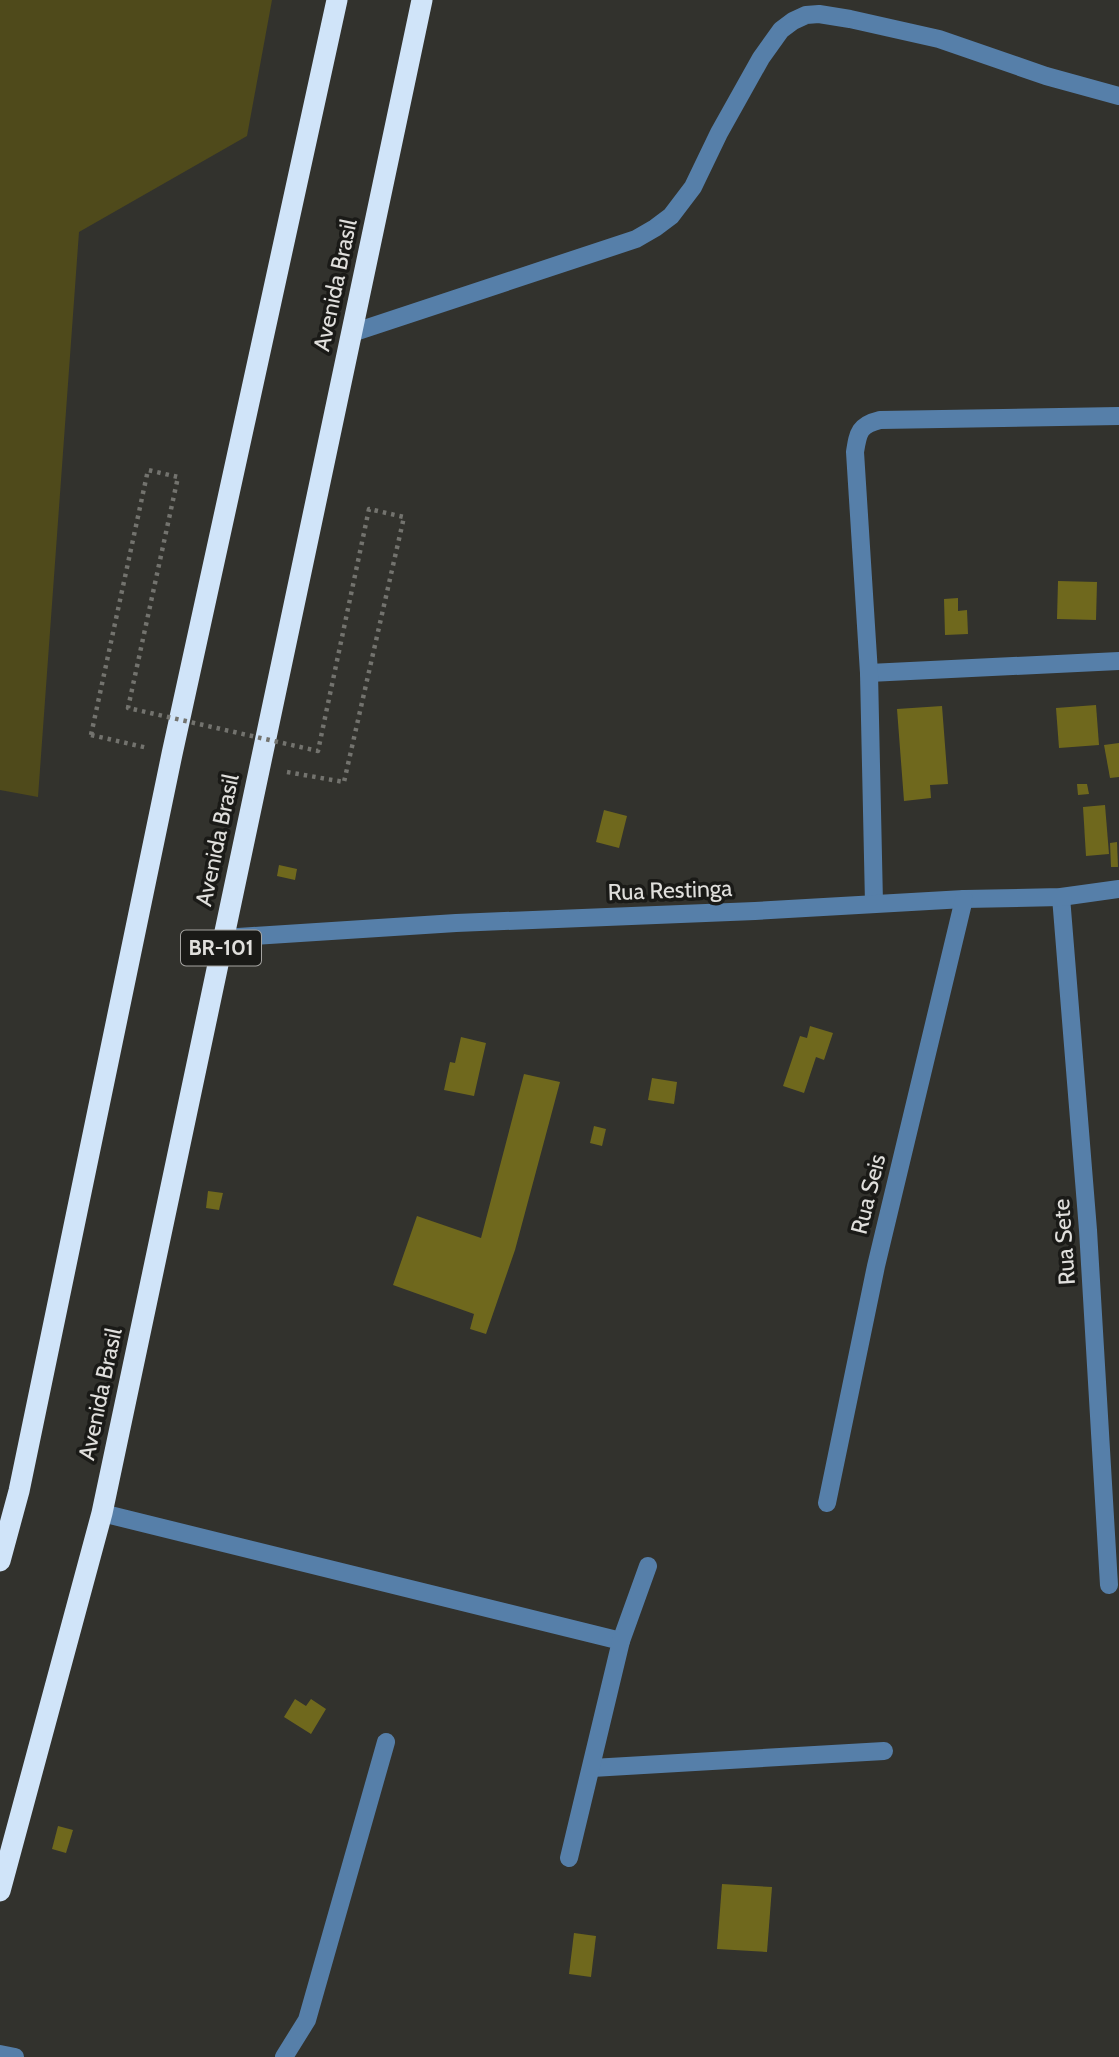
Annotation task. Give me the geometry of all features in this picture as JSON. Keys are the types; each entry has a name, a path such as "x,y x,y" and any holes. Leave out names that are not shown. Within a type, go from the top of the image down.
{"highway":[{"path":"0,1561 19,1491 172,754 337,0"},
{"name":"Avenida Brasil","path":"0,1891 102,1513 422,0"}],"street":[{"path":"352,333 635,239 655,228 671,216 692,187 719,133 774,39 781,30 806,15 819,14 850,19 939,39 1046,76 1119,96"},
{"path":"874,903 869,673 855,452 861,429 867,423 880,420 1119,416"},
{"path":"869,673 1119,661"},
{"name":"Rua Restinga","path":"223,938 456,923 755,911 964,899 1061,897 1119,890"},
{"name":"Rua Sete","path":"1061,897 1088,1230 1109,1585"},
{"name":"Rua Seis","path":"827,1503 876,1266 964,899"},
{"path":"102,1513 621,1641"},
{"path":"569,1858 621,1641 649,1566"},
{"path":"284,2057 307,2020 386,1742"},
{"path":"592,1768 884,1751"},
{"path":"0,2054 15,2057"}],"path":[{"path":"172,754 91,735 148,470 178,477 128,708 318,751 369,509 404,517 344,782 260,767"}],"shaded area":[{"path":"0,0 272,0 247,136 79,232 38,797 0,790"}],"building":[{"path":"1058,581 1097,582 1096,620 1057,619"},
{"path":"958,598 958,611 967,610 968,634 945,635 944,599"},
{"path":"1096,705 1099,745 1059,748 1056,708"},
{"path":"942,706 948,784 930,785 931,798 904,801 897,709"},
{"path":"1119,743 1119,777 1110,778 1104,745"},
{"path":"1077,784 1087,784 1089,794 1078,795"},
{"path":"1105,805 1109,854 1086,856 1083,807"},
{"path":"604,810 627,816 619,848 596,842"},
{"path":"1117,842 1118,867 1111,867 1110,843"},
{"path":"279,865 297,869 295,880 277,876"},
{"path":"810,1026 833,1033 824,1060 816,1057 804,1093 783,1086 800,1036 807,1038"},
{"path":"461,1037 486,1043 474,1096 444,1090 450,1062 455,1063"},
{"path":"524,1074 560,1082 515,1250 486,1334 470,1329 474,1314 393,1285 417,1216 481,1238"},
{"path":"652,1078 677,1082 674,1104 648,1100"},
{"path":"594,1126 606,1129 602,1146 590,1143"},
{"path":"208,1191 223,1193 219,1210 206,1208"},
{"path":"295,1699 306,1706 311,1699 326,1709 311,1734 284,1717"},
{"path":"58,1826 73,1830 66,1853 52,1849"},
{"path":"722,1884 772,1887 767,1952 717,1949"},
{"path":"574,1933 596,1936 591,1977 569,1974"}]}
